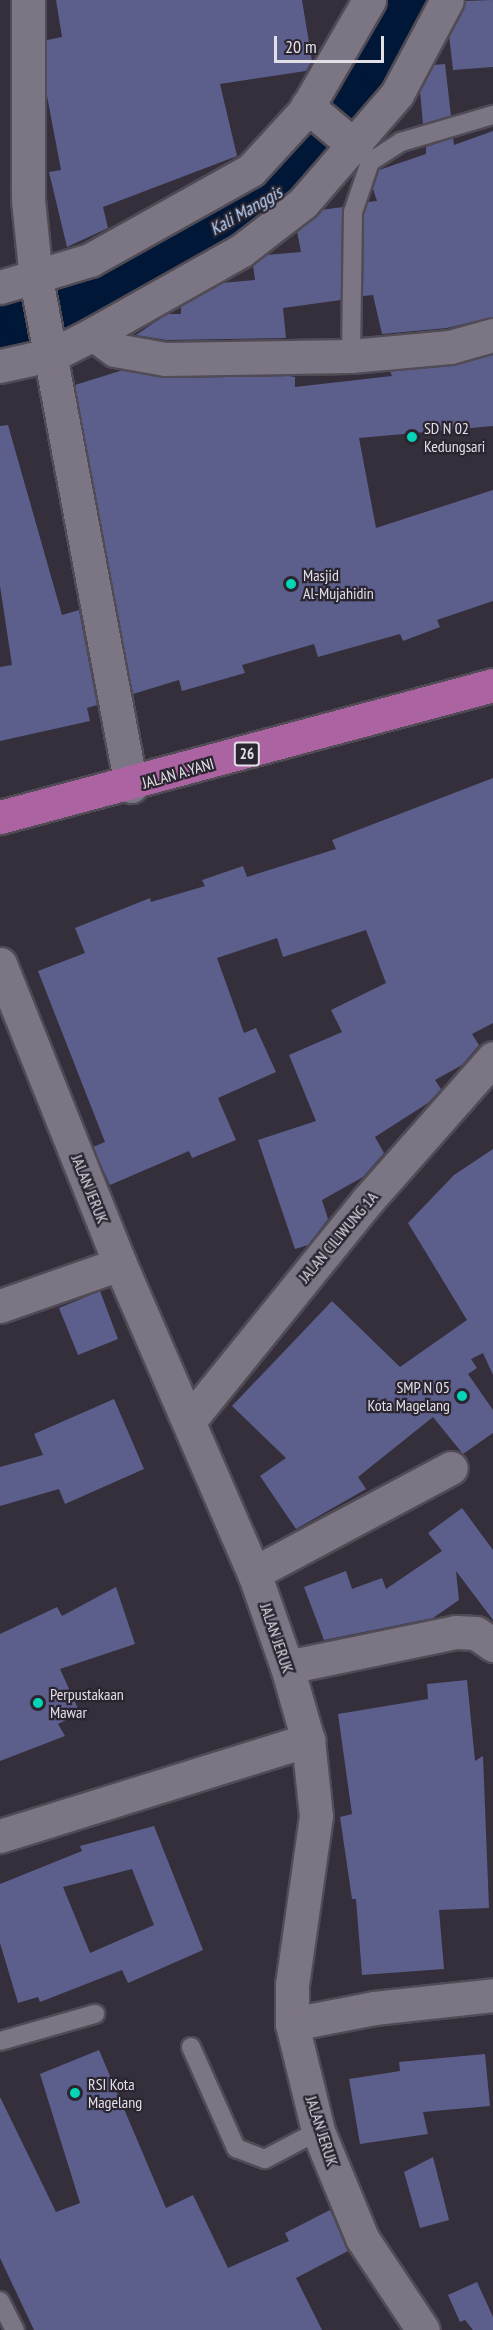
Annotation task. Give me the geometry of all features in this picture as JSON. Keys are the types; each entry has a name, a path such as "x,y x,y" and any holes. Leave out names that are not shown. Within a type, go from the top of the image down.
{"highway":[{"name":"JALAN A.YANI","path":"0,818 131,786 493,685"}],"street":[{"path":"0,287 37,285 90,260 251,170 311,109 369,0"},
{"path":"0,366 72,341 273,229 354,144 397,94 447,0"},
{"path":"18,21 28,200 37,285 72,341 131,786"},
{"path":"311,109 354,144"},
{"path":"72,341 152,359 351,356 458,346 493,335"},
{"name":"JALAN JERUK","path":"0,964 120,1264 254,1573 287,1667 308,1740 316,1816 292,1984 292,2024 318,2131 362,2238 423,2330"},
{"name":"JALAN CILIWUNG 1A","path":"189,1421 368,1200 493,1058"},
{"path":"0,1306 120,1264"},
{"path":"254,1573 451,1468"},
{"path":"287,1667 456,1632 476,1633 493,1645"},
{"path":"0,1836 308,1740"},
{"path":"292,2024 374,2008 493,1995"}],"lane":[{"path":"351,356 353,212 370,162 401,142 493,115"},
{"path":"0,2041 95,2014"},
{"path":"190,2047 236,2148 265,2159 318,2131"},
{"path":"0,2301 15,2330"}],"building":[{"path":"56,0 302,0 312,61 306,71 220,84 237,156 103,207 108,228 67,247 49,172 61,170 47,96 47,40 62,37"},
{"path":"493,0 493,67 453,70 449,35 465,1"},
{"path":"445,64 451,116 423,124 420,91 434,65"},
{"path":"493,131 493,317 447,328 382,334 373,295 363,296 364,214 368,202 377,201 373,189 379,170 426,154 426,147 453,138 454,145"},
{"path":"343,207 341,300 283,308 286,338 167,340 136,335 167,314 181,314 181,306 221,283 255,280 253,265 266,255 301,252 297,231 321,210"},
{"path":"493,354 493,426 359,438 376,528 493,490 493,601 437,620 440,627 403,641 400,634 318,657 314,644 242,665 245,673 182,691 179,680 133,694 75,385 123,370 165,378 289,376 295,377 295,387 392,376 390,371 452,366"},
{"path":"8,425 62,615 79,610 97,705 87,708 90,721 0,741 0,667 12,665 0,586 0,426"},
{"path":"493,778 493,1023 472,1034 479,1045 462,1065 435,1080 441,1089 428,1103 375,1137 384,1153 363,1177 322,1200 328,1219 308,1245 295,1249 258,1140 316,1121 289,1055 342,1032 331,1010 386,983 366,930 283,957 277,938 217,958 244,1033 256,1028 276,1072 218,1098 236,1140 192,1158 189,1151 110,1185 93,1147 105,1142 38,971 85,953 75,928 150,898 151,902 205,886 202,880 243,866 247,877 336,849 332,840"},
{"path":"493,1149 493,1375 483,1353 471,1359 477,1368 468,1374 493,1410 493,1433 463,1454 433,1417 358,1477 366,1489 296,1529 260,1476 286,1458 232,1406 332,1301 400,1367 467,1320 408,1223 454,1175"},
{"path":"100,1291 118,1339 78,1355 59,1308"},
{"path":"114,1399 144,1469 65,1504 59,1489 0,1506 0,1467 43,1455 34,1434"},
{"path":"462,1508 493,1550 493,1620 456,1571 459,1600 433,1618 324,1640 304,1587 346,1571 352,1589 382,1578 386,1589 442,1551 428,1533"},
{"path":"116,1587 135,1644 60,1669 80,1713 58,1724 65,1736 0,1761 0,1634 57,1607 62,1616"},
{"path":"467,1680 475,1761 483,1756 489,1908 439,1910 444,1969 362,1975 356,1899 352,1899 340,1817 352,1814 338,1714 428,1699 427,1684"},
{"path":"154,1826 203,1950 128,1983 122,1970 40,2002 38,1997 18,2003 0,1943 0,1884 82,1851 80,1846","holes":["132,1869 154,1925 90,1953 63,1887"]},
{"path":"99,2050 166,2208 193,2195 228,2268 289,2241 285,2233 330,2210 348,2251 296,2278 322,2330 34,2330 0,2258 0,2097 56,2212 80,2203 40,2074"},
{"path":"485,2054 490,2106 423,2112 428,2134 360,2144 349,2079 400,2071 399,2062"},
{"path":"433,2157 449,2220 420,2228 404,2172"},
{"path":"477,2282 493,2317 493,2330 473,2330 465,2320 460,2322 448,2295"}],"waterway":[{"name":"Kali Manggis","path":"0,328 37,318 285,191 386,55 413,0"}],"place":[{"name":"SD N 02 Kedungsari","path":"412,437"},
{"name":"Masjid Al-Mujahidin","path":"291,584"},
{"name":"SMP N 05 Kota Magelang","path":"462,1396"},
{"name":"Perpustakaan Mawar","path":"38,1703"},
{"name":"RSI Kota Magelang","path":"75,2093"}]}
